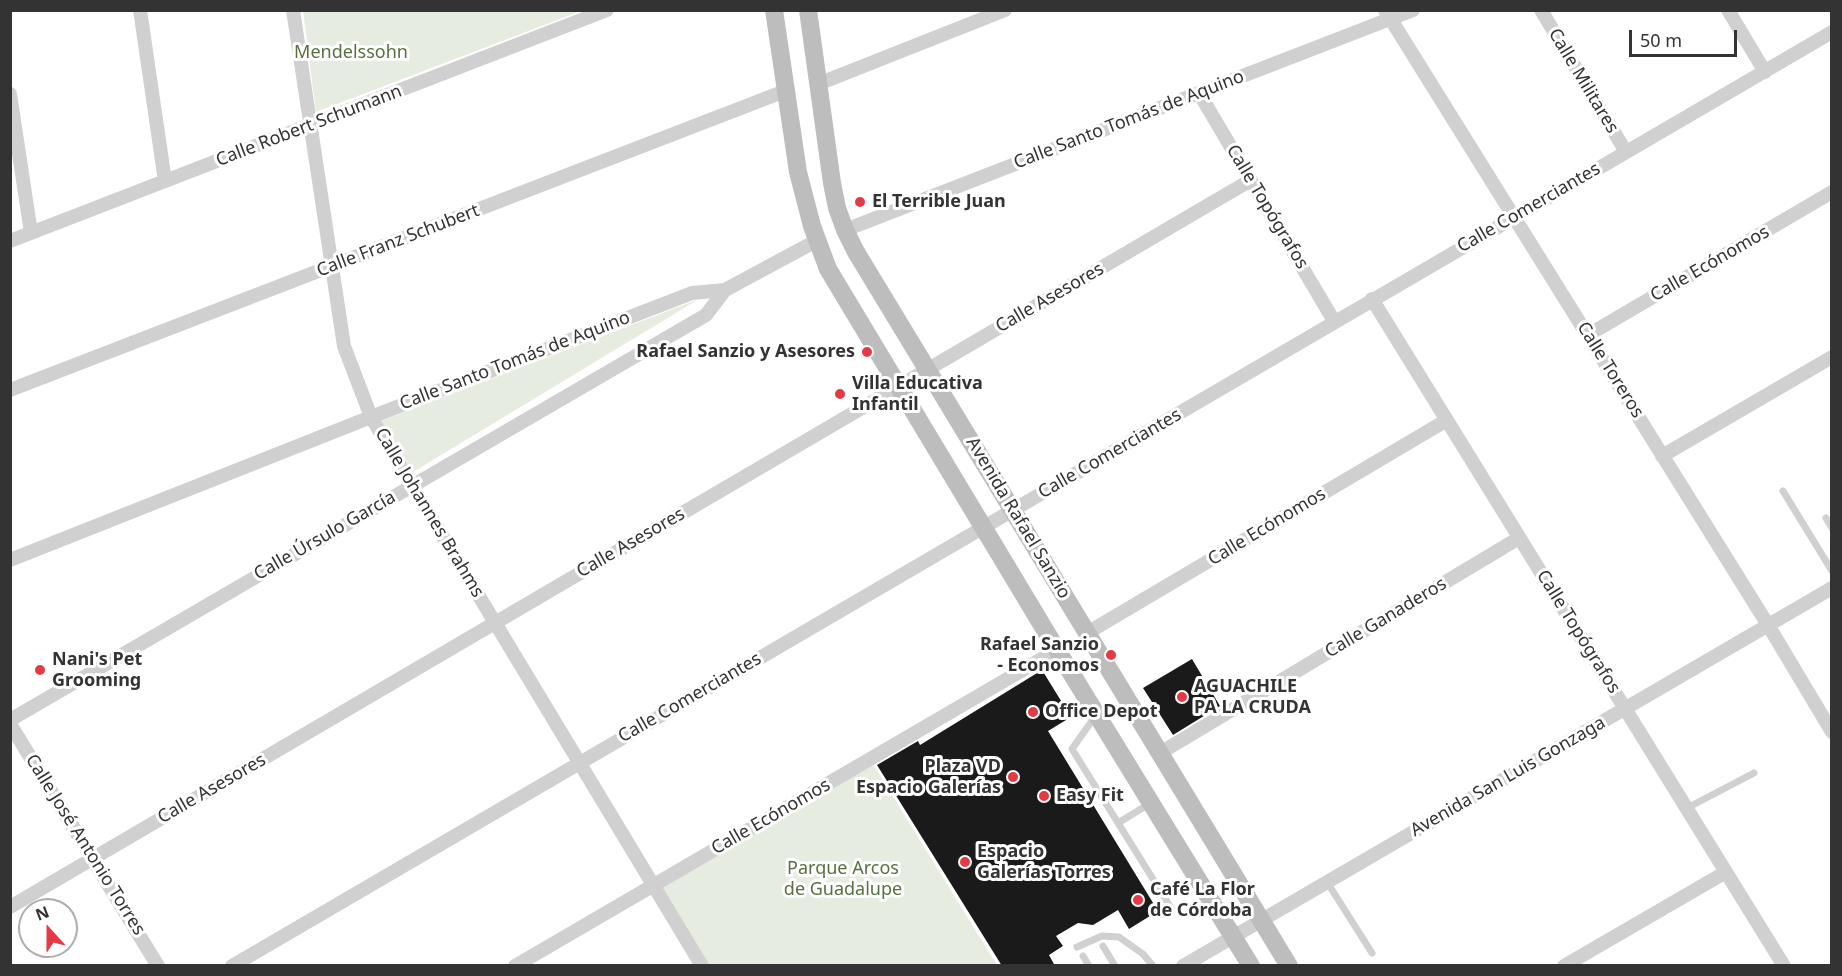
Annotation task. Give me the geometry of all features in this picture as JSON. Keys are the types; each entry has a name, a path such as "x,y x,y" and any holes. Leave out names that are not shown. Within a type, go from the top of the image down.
{"main road":[{"name":"Avenida Rafael Sanzio","path":"774,10 798,172 816,241 828,269 1057,650 1251,966"},
{"name":"Avenida Rafael Sanzio","path":"808,10 832,183 837,208 845,230 1289,966"}],"street":[{"path":"140,10 165,181"},
{"name":"Calle Johannes Brahms","path":"293,10 344,346 371,417 702,966"},
{"name":"Calle Robert Schumann","path":"10,241 608,10"},
{"path":"818,84 1005,10"},
{"name":"Calle Santo Tomás de Aquino","path":"845,230 1199,93 1388,15 1413,10"},
{"name":"Calle Militares","path":"1541,10 1626,152"},
{"path":"1728,10 1765,72"},
{"name":"Calle Toreros","path":"1388,15 1768,625 1832,732"},
{"name":"Calle Comerciantes","path":"232,966 1832,32"},
{"name":"Calle Franz Schubert","path":"10,390 785,92"},
{"name":"Calle Topógrafos","path":"1199,93 1334,321"},
{"path":"10,94 31,233"},
{"name":"Calle Asesores","path":"10,907 1251,180"},
{"name":"Calle Ecónomos","path":"1588,335 1832,192"},
{"name":"Calle Santo Tomás de Aquino","path":"10,560 692,292 725,290 816,241"},
{"name":"Calle Úrsulo García","path":"10,722 411,485 706,315 725,290"},
{"name":"Calle Topógrafos","path":"1372,299 1784,966"},
{"path":"1662,456 1832,357"},
{"name":"Calle Ecónomos","path":"1087,633 1447,420"},
{"name":"Calle Ganaderos","path":"1160,753 1519,538"},
{"name":"Avenida San Luis Gonzaga","path":"1183,966 1832,588"},
{"name":"Calle Ecónomos","path":"515,966 1057,650"},
{"name":"Calle José Antonio Torres","path":"10,722 158,966"},
{"path":"1564,966 1726,873"}],"lane":[{"path":"1783,490 1832,571"},
{"path":"1826,518 1832,528"},
{"path":"1097,714 1072,749 1171,908"},
{"path":"1687,808 1754,773"},
{"path":"1118,823 1152,803"},
{"path":"1327,882 1372,953"},
{"path":"1077,947 1102,936 1119,937 1143,954 1153,966"},
{"path":"1103,946 1115,966"},
{"path":"1083,956 1089,966"}],"green space":[{"name":"Mendelssohn","path":"303,10 581,10 581,11 316,112"},
{"path":"699,299 413,472 381,421"},
{"name":"Parque Arcos de Guadalupe","path":"873,764 997,965 708,965 659,886"}],"building":[{"name":"AGUACHILE PA LA CRUDA","path":"1192,659 1220,706 1173,735 1143,688"},
{"name":"Plaza VD Espacio Galerías","path":"1042,670 1071,717 1048,731 1158,911 1129,929 1118,910 1093,925 1078,923 1056,936 1063,946 1049,955 1055,966 1002,966 877,765 918,741 920,745"}],"place":[{"name":"El Terrible Juan","path":"860,202"},
{"name":"Rafael Sanzio y Asesores","path":"867,352"},
{"name":"Villa Educativa Infantil","path":"840,394"},
{"name":"Rafael Sanzio - Economos","path":"1111,655"},
{"name":"Nani's Pet Grooming","path":"40,670"},
{"name":"AGUACHILE PA LA CRUDA","path":"1182,697"},
{"name":"Office Depot","path":"1033,712"},
{"name":"Plaza VD Espacio Galerías","path":"1013,777"},
{"name":"Easy Fit","path":"1044,796"},
{"name":"Espacio Galerías Torres","path":"965,862"},
{"name":"Café La Flor de Córdoba","path":"1138,900"}]}
